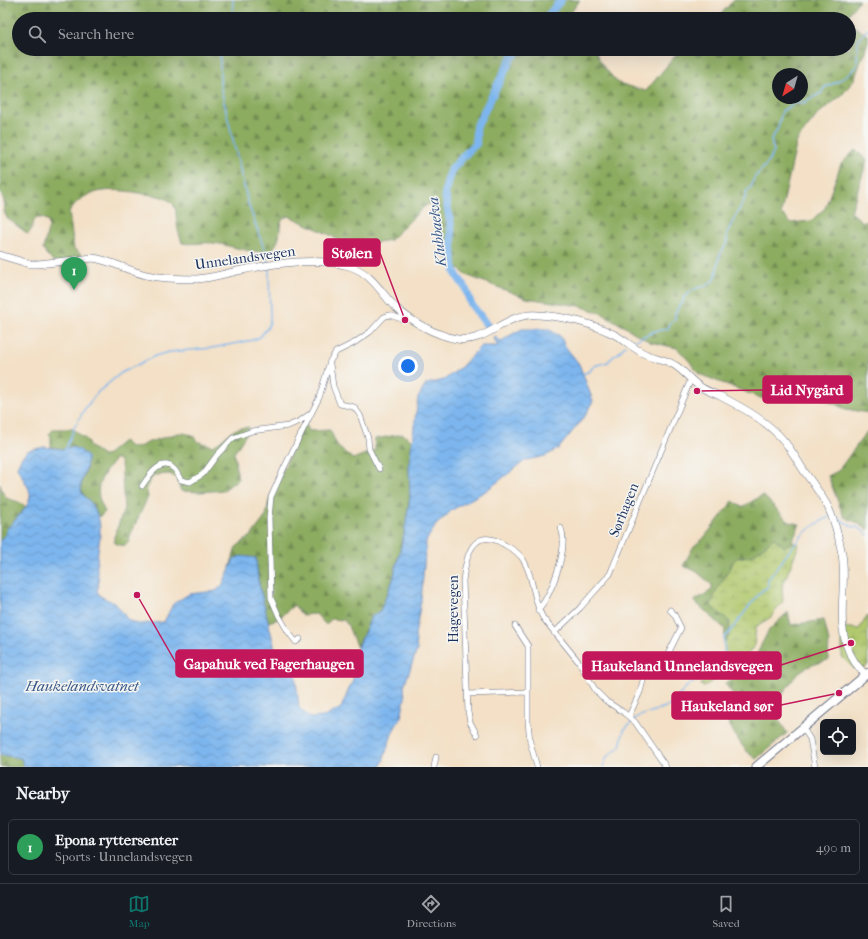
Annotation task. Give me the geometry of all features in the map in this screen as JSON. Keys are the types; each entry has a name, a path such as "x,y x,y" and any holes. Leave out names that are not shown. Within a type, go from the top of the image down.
{"main road":[{"name":"Unnelandsvegen","path":"0,255 30,264 100,258 115,265 147,275 196,279 213,278 285,263 326,262 349,266 360,270 368,275 389,300 406,316 422,326 442,335 456,339 466,340 481,337 521,316 539,315 578,321 619,337 644,354 666,361 678,367 700,387 746,410 766,423 790,449 827,505 839,539 843,560 844,578 842,617 844,638 853,659 867,674"},
{"path":"756,767 867,674"}],"street":[{"path":"300,639 296,642 289,634 271,598 269,508 271,497 319,398 330,361 336,352 354,343 370,332 384,317 389,315 402,319 406,316"},
{"path":"330,361 333,386 340,404 354,407 360,415 368,438 369,449 378,470"},
{"name":"Sørhagen","path":"554,633 593,594 613,569 690,379"},
{"path":"142,486 151,473 159,467 165,465 174,469 181,480 190,482 203,474 217,455 233,438 252,431 288,426 300,421 312,412"},
{"path":"538,610 547,598 557,572 564,544 561,528"},
{"name":"Hagevegen","path":"477,735 470,722 467,694 463,581 467,559 476,543 483,538 493,538 521,556 529,571 538,610 543,618 578,661 596,691 606,701 632,719 666,767"},
{"path":"632,719 644,677 664,664 681,628 674,614 670,610"},
{"path":"515,626 528,646 527,692 529,730 537,767"},
{"path":"467,694 527,692"},
{"path":"804,728 810,739 815,767"},
{"path":"434,767 436,757"}],"green space":[{"path":"0,0 580,0 571,12 12,12 12,56 598,56 603,66 618,83 646,91 675,56 856,56 856,28 868,35 868,42 854,80 842,95 818,114 797,141 781,213 791,223 811,221 825,208 841,164 855,150 867,160 851,212 863,222 868,221 868,413 846,409 813,395 787,393 766,400 699,374 677,348 650,342 603,314 580,306 526,298 466,275 445,256 440,232 431,203 424,207 390,240 378,242 367,253 359,254 332,236 289,216 283,219 279,239 271,251 256,252 213,243 182,243 177,227 175,209 173,204 167,199 156,195 134,192 113,190 103,191 84,197 76,203 69,212 74,249 86,258 62,269 46,254 43,249 49,226 48,221 43,218 36,218 28,234 7,218 4,212 4,200 0,192"},
{"path":"734,0 859,0 850,12 723,12"},
{"path":"305,422 309,431 330,430 338,447 353,459 375,450 375,439 403,434 412,441 409,464 410,498 404,534 393,580 380,611 371,617 357,648 344,620 331,619 326,625 316,614 302,615 294,605 278,619 268,622 258,580 256,558 234,559 230,567 236,547 251,536 266,516 269,500"},
{"path":"249,427 247,433 234,453 238,479 224,490 200,492 181,491 176,478 170,474 154,475 146,488 148,497 131,533 129,542 126,545 114,542 114,537 124,509 121,462 116,458 106,471 101,481 98,491 105,512 98,517 82,490 81,485 87,468 72,447 62,449 51,447 51,436 49,434 54,429 73,429 88,441 89,446 105,456 123,441 134,448 178,433 193,435 199,442 212,446 235,430"},
{"path":"868,430 868,530 856,522 844,517 828,476 838,471"},
{"path":"0,484 4,495 7,498 21,503 26,507 6,530 6,534 0,541"},
{"path":"763,495 789,522 800,524 792,542 784,547 774,538 752,556 736,559 715,593 728,618 729,630 728,636 724,643 725,629 694,601 712,590 712,585 697,572 683,566 694,546 703,539 733,501 742,507"},
{"path":"774,538 784,547 792,542 799,545 782,587 783,601 771,617 756,627 754,646 739,665 703,687 701,684 720,669 724,656 724,643 729,636 730,622 711,606 715,593 736,558 752,556"},
{"path":"788,612 791,625 824,620 829,642 828,660 811,665 802,670 782,695 774,712 787,733 756,759 743,747 727,721 736,708 737,700 725,683 750,666 769,630"},
{"path":"868,615 868,665 857,671 842,657 842,627 859,629"},
{"path":"3,754 21,758 24,767 0,767 0,755"}],"water":[{"name":"Haukelandsvatnet","path":"522,329 548,329 560,336 565,346 579,364 593,401 585,416 559,448 546,456 526,460 487,490 452,510 436,525 426,541 421,601 415,635 417,650 404,686 405,698 401,717 393,731 381,767 24,767 21,758 0,755 0,541 6,534 6,530 22,513 30,498 29,490 17,467 21,458 27,451 44,447 62,449 72,447 80,450 87,456 87,465 82,480 81,491 97,514 100,526 97,558 99,583 97,591 100,596 116,604 128,620 138,624 164,622 173,604 189,594 216,591 222,586 234,559 241,556 256,558 258,580 274,645 274,652 295,670 299,708 310,718 324,717 341,708 354,677 357,650 371,617 380,611 393,580 404,534 410,498 409,464 418,398 426,384 444,380 461,367 481,346 498,346 493,337 494,336 502,341"}],"waterway":[{"path":"232,12 233,0"},
{"name":"Klubbaelva","path":"551,12 561,0"},
{"path":"631,342 655,331 668,329 670,323 675,319 675,314 680,304 684,301 683,298 694,290 706,286 715,279 720,254 727,242 727,233 747,194 746,192 751,187 754,178 766,165 774,152 771,140 778,128 782,111 796,102 803,103 821,93 825,87 837,82 852,71 857,65 858,40 868,29"},
{"path":"220,56 220,85 248,203 268,264"},
{"name":"Klubbaelva","path":"490,329 471,304 465,287 457,276 453,266 451,226 445,194 452,169 476,144 476,127 514,56"},
{"path":"66,448 75,426 84,410 98,392 121,373 155,356 169,352 212,348 253,340 260,337 268,327 270,321 269,267"},
{"path":"583,374 590,371 594,366 608,362 626,345"},
{"path":"835,516 851,526 859,528 868,535"},
{"path":"603,767 607,757 620,746 624,730 637,717 671,705 689,684 712,675 725,658 724,637 728,634 761,591 768,587 768,580 805,532 829,517"}],"place":[{"name":"Epona ryttersenter","path":"74,290"},
{"name":"Stølen","path":"405,320"},
{"name":"Lid Nygård","path":"697,391"},
{"name":"Gapahuk ved Fagerhaugen","path":"137,595"},
{"name":"Haukeland Unnelandsvegen","path":"851,643"},
{"name":"Haukeland sør","path":"839,693"}]}
